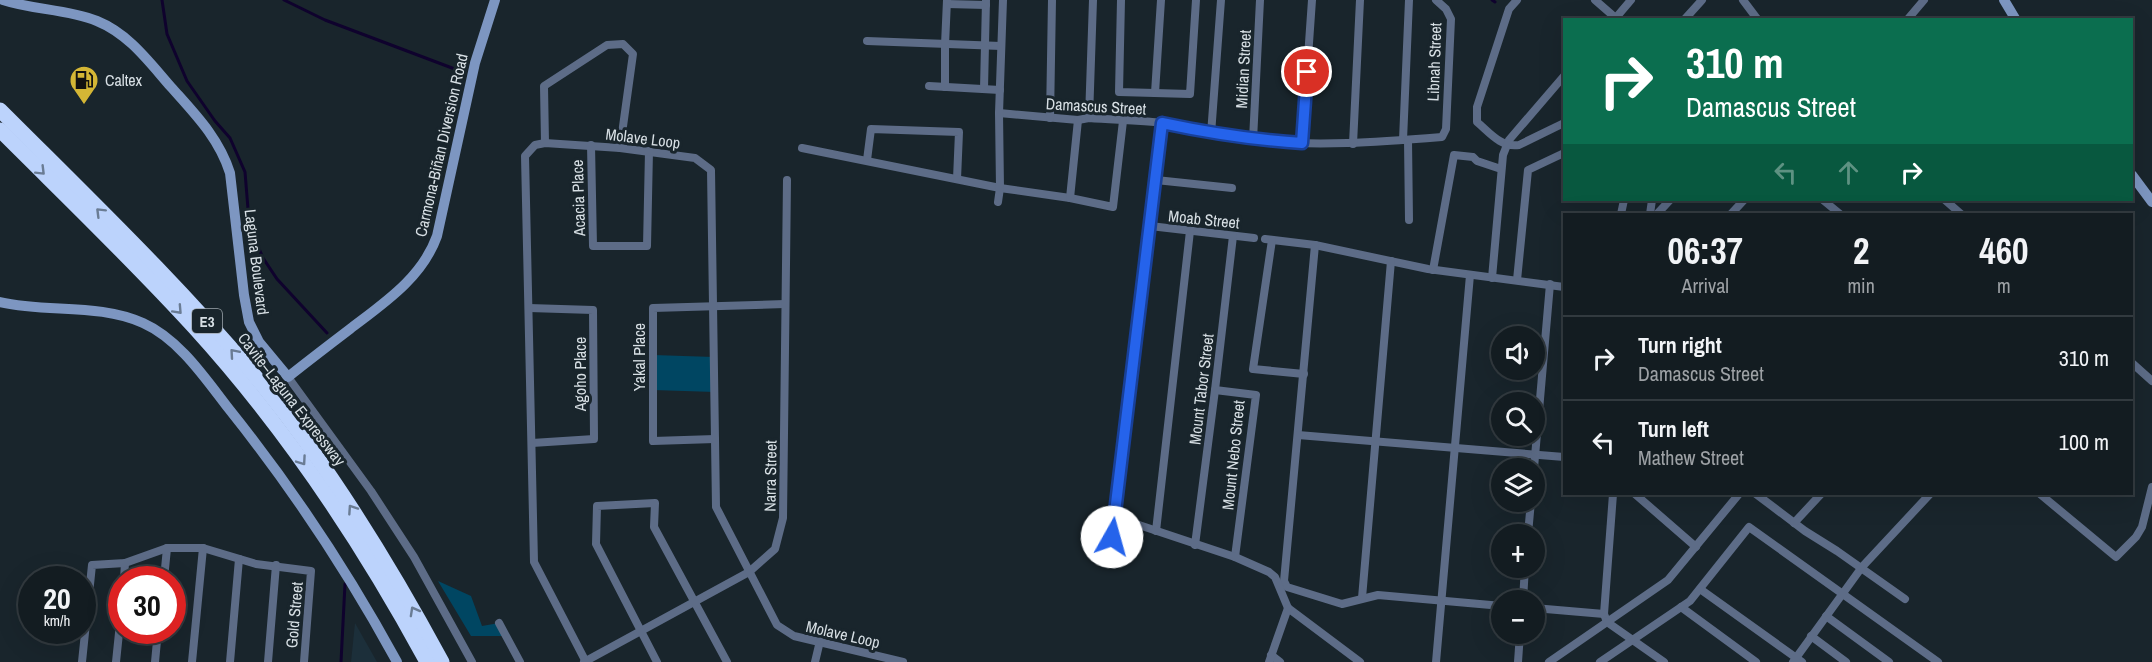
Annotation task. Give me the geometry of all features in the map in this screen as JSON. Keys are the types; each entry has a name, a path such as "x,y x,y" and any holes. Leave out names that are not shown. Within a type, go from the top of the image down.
{"highway":[{"name":"Cavite–Laguna Expressway","path":"0,110 177,289 265,389 362,524 442,662"},
{"name":"Cavite–Laguna Expressway","path":"0,130 166,298 256,401 297,453 351,532 427,662"}],"main road":[{"name":"Laguna Boulevard","path":"3,0 79,15 116,31 139,50 210,133 225,157 230,173 249,322 259,342 288,376"},
{"name":"Carmona-Biñan Diversion Road","path":"288,376 392,296 427,258 437,236 474,63 495,0"},
{"path":"2004,0 2015,18"},
{"path":"2133,176 2152,202"},
{"path":"0,302 123,315 149,326 171,341 215,391 274,465 371,613 397,662"}],"street":[{"path":"998,202 1003,0"},
{"path":"1050,118 1052,0"},
{"path":"1089,118 1093,0"},
{"path":"1121,0 1119,92 1155,93 1190,93 1196,0"},
{"path":"1155,93 1161,0"},
{"path":"1211,134 1221,0"},
{"name":"Midian Street","path":"1253,140 1260,0"},
{"path":"1302,143 1312,0"},
{"path":"1353,144 1360,0"},
{"path":"1409,0 1405,140 1409,220"},
{"name":"Libnah Street","path":"1436,0 1446,9 1451,19 1444,133"},
{"path":"1517,0 1509,9 1477,107 1477,122 1497,139 1511,146 1519,145 1563,123"},
{"path":"1595,0 1615,18"},
{"path":"1617,18 1631,0"},
{"path":"1686,18 1702,0"},
{"path":"1743,0 1756,18"},
{"path":"1909,18 1924,0"},
{"path":"945,87 947,2 986,2 984,89"},
{"path":"867,41 1001,46"},
{"path":"585,662 534,562 525,156 535,145 546,143 544,86 607,45 623,44 633,54 620,148"},
{"path":"1492,278 1501,169 1507,144 1563,77"},
{"path":"929,86 1000,90"},
{"name":"Damascus Street","path":"999,113 1078,120 1089,118 1162,123 1211,134 1253,140 1302,143 1353,144 1405,140 1444,133"},
{"path":"1070,198 1078,120"},
{"path":"802,148 1000,188 1113,207 1123,121"},
{"path":"1112,537 1162,123"},
{"path":"867,160 871,129 959,132 957,179"},
{"name":"Molave Loop","path":"546,143 591,145 695,158 711,170 716,507 777,625 794,636 903,662"},
{"name":"Acacia Place","path":"591,145 593,246 647,246 649,151"},
{"path":"1517,280 1528,170 1563,153"},
{"path":"1433,270 1454,155 1473,157 1501,169"},
{"name":"Narra Street","path":"585,662 639,630 749,572 776,549 783,518 787,180"},
{"path":"1156,180 1232,188"},
{"path":"1658,213 1669,201"},
{"path":"1732,213 1741,201"},
{"path":"1824,201 1839,213"},
{"path":"1946,201 1960,213"},
{"name":"Moab Street","path":"1150,226 1254,238"},
{"path":"1156,531 1190,231"},
{"name":"Mount Tabor Street","path":"1195,544 1233,236"},
{"path":"1304,374 1253,369 1268,240 1315,245 1433,270 1563,286"},
{"path":"1315,245 1284,581 1287,587 1342,604 1378,595 1491,605"},
{"path":"1362,598 1391,261"},
{"path":"1436,662 1470,275"},
{"path":"1535,458 1550,284"},
{"name":"Yakal Place","path":"715,439 653,441 653,308 785,304"},
{"name":"Agoho Place","path":"529,308 593,310 594,439 532,443"},
{"path":"2133,364 2152,381"},
{"name":"Laguna Boulevard","path":"288,376 371,491 414,557 472,662"},
{"name":"Mount Nebo Street","path":"1215,390 1256,395 1235,557"},
{"path":"1298,435 1563,457"},
{"path":"2041,495 2116,557 2139,532 2152,487"},
{"path":"1606,618 1613,495"},
{"path":"1636,495 1695,546"},
{"path":"1549,662 1606,618 1643,599 1668,580 1738,495"},
{"path":"1757,495 1905,599"},
{"path":"1794,523 1820,495"},
{"path":"1700,589 1797,661 1811,636 1862,567 1929,495"},
{"path":"657,662 596,544 597,506 656,504 654,527 727,662"},
{"path":"1115,517 1235,557 1269,572 1275,577 1288,608 1360,662"},
{"path":"1607,660 1632,640 1690,601 1749,527 1938,662"},
{"path":"165,566 167,548"},
{"path":"82,662 92,565 125,563 167,548 203,548 256,564 276,565 268,662"},
{"path":"192,662 203,548"},
{"path":"230,662 239,559"},
{"name":"Gold Street","path":"276,565 312,571 304,662"},
{"path":"1682,607 1756,662"},
{"path":"1280,662 1270,659 1288,608"},
{"path":"1545,610 1606,618 1632,640 1664,662"},
{"path":"1826,616 1889,662"},
{"path":"499,623 519,662"},
{"path":"1811,636 1846,662"},
{"path":"815,662 820,641"},
{"path":"116,662 118,644"},
{"path":"155,662 157,644"},
{"path":"1518,662 1519,644"}],"shaded area":[{"path":"653,355 714,357 715,392 653,390"},
{"path":"438,581 471,596 482,626 499,623 506,636 471,636"},
{"path":"355,623 377,662 351,662"}],"waterway":[{"path":"162,0 167,34 187,81 230,138 245,172 248,209 254,237 263,258 277,279 327,333"},
{"path":"284,0 325,20 460,71"},
{"path":"341,662 345,584"}],"place":[{"name":"Caltex","path":"84,106"}],"route":[{"path":"1112,537 1162,123 1211,134 1253,140 1302,143 1307,72"}]}
